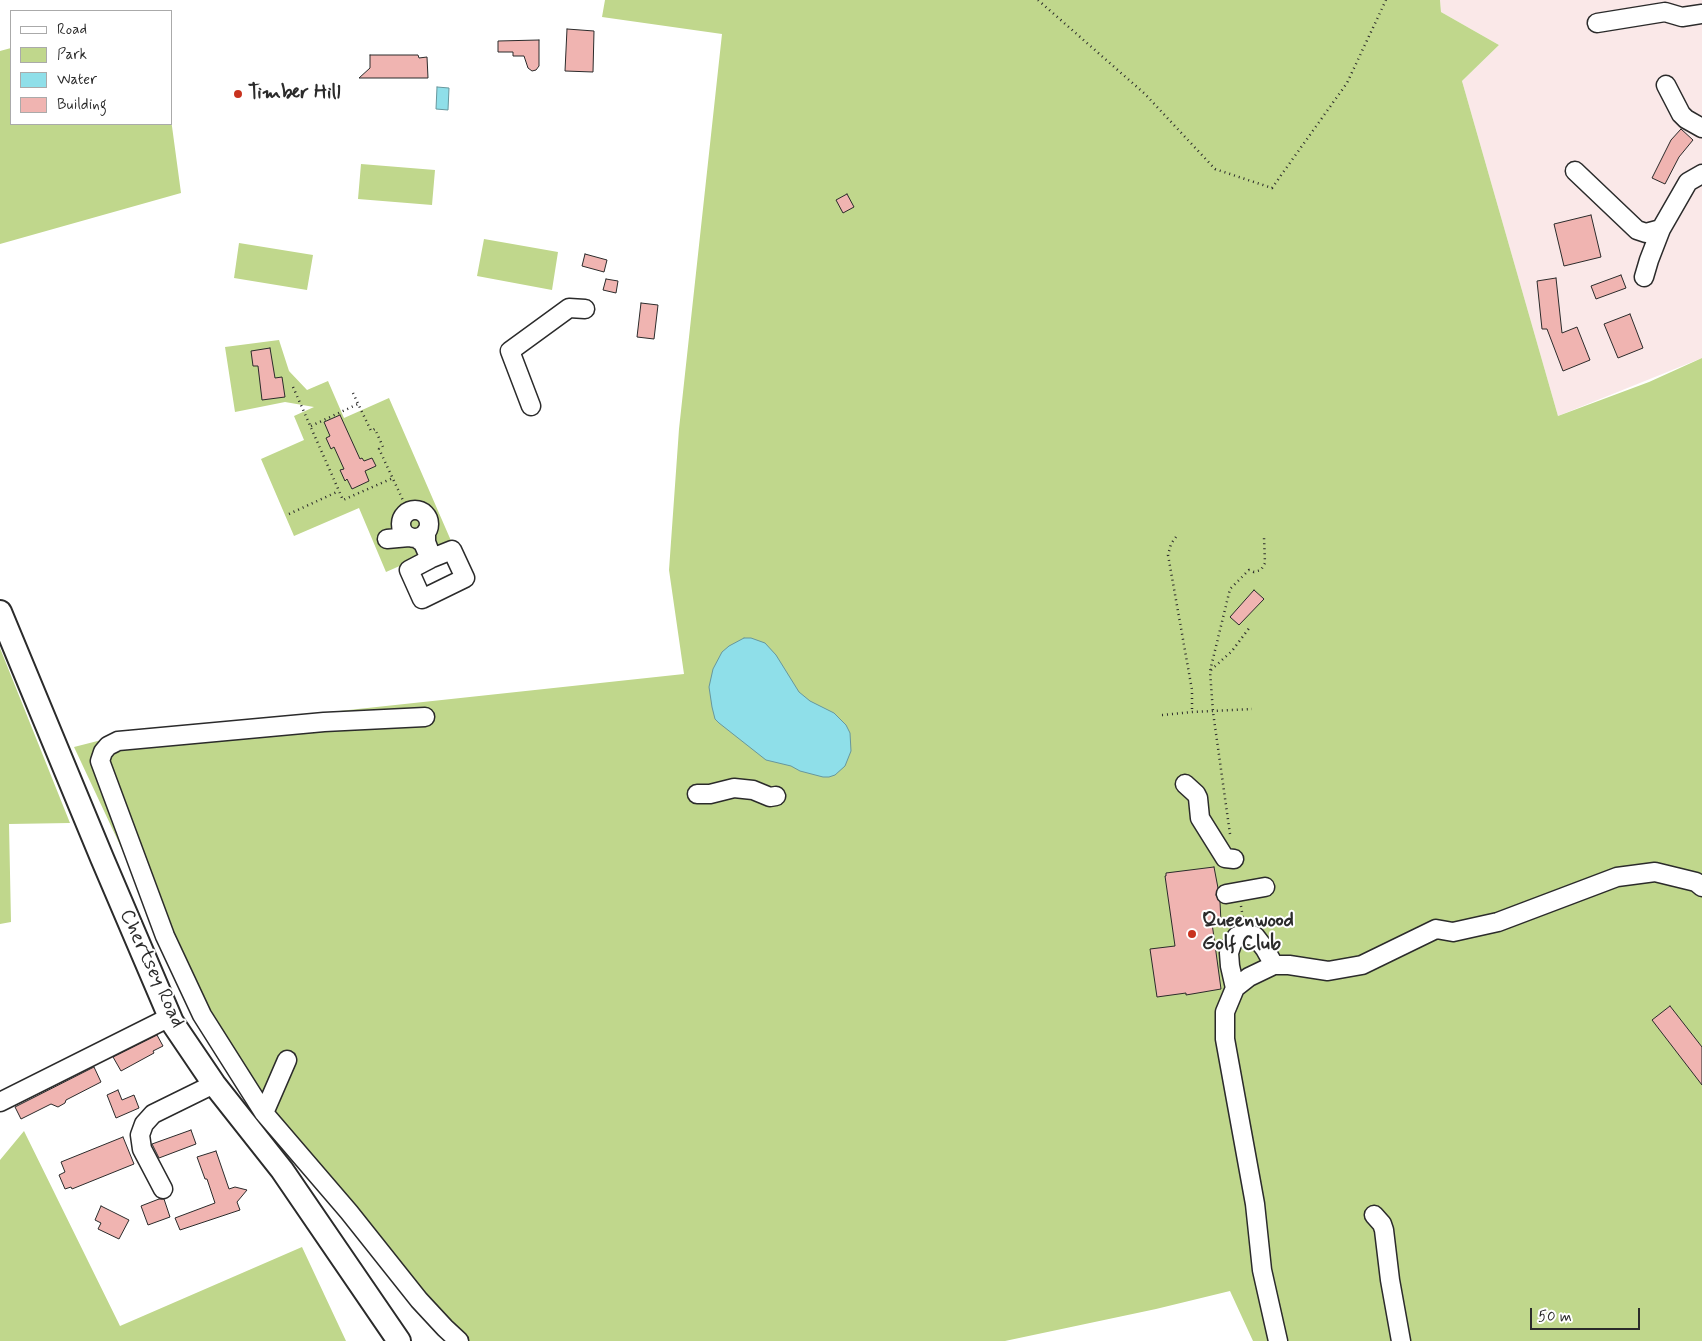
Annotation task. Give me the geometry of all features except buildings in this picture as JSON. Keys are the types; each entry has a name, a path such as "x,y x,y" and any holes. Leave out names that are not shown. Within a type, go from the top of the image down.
{"main road":[{"name":"Chertsey Road","path":"0,612 170,1017 214,1084 282,1170 399,1341"}],"street":[{"path":"1597,23 1665,12 1682,17 1702,14"},
{"path":"1666,85 1681,114 1702,128"},
{"path":"1575,171 1637,230 1646,233 1661,229"},
{"path":"1644,276 1661,229 1688,182 1702,174"},
{"path":"531,406 510,351 569,308 586,309"},
{"path":"387,539 420,533 440,508"},
{"path":"416,510 424,513 428,519 420,533 405,534 401,526 402,518 408,511 416,510"},
{"path":"425,717 324,722 118,741 108,746 103,752 100,761 165,936 202,1015 264,1113 349,1212 419,1300 459,1341"},
{"path":"1185,784 1196,794 1200,818 1225,858 1234,859"},
{"path":"697,794 710,794 734,788 752,790 770,797 776,796"},
{"path":"1278,1341 1262,1270 1256,1204 1224,1039 1225,1012 1235,988 1249,977 1274,965 1289,965 1328,971 1362,965 1436,929 1453,932 1498,922 1617,877 1655,872 1696,882 1702,887"},
{"path":"1232,893 1265,887"},
{"path":"1235,988 1229,953 1237,936 1246,934 1255,936 1274,965"},
{"path":"0,1102 170,1017"},
{"path":"264,1113 287,1060"},
{"path":"163,1189 142,1149 140,1135 144,1124 153,1114 214,1084"},
{"path":"1374,1215 1382,1224 1384,1230 1401,1341"}],"path":[{"path":"1038,0 1146,94 1215,169 1272,188 1347,83 1386,0"},
{"path":"293,387 343,500 393,478"},
{"path":"353,393 371,431 376,430 383,447 380,448 408,511"},
{"path":"311,426 358,404"},
{"path":"289,514 338,491"},
{"path":"1176,536 1171,544 1168,555 1192,690 1192,712"},
{"path":"1234,859 1212,712 1210,671 1230,589 1249,570 1254,572 1261,570 1265,562 1264,537"},
{"path":"1210,671 1232,651 1250,627"},
{"path":"1162,715 1252,709"},
{"path":"1232,893 1246,934"}],"shaded area":[{"path":"1440,0 1702,0 1702,358 1558,416 1462,81 1499,45 1441,12"}],"green space":[{"path":"605,0 1440,0 1441,12 1499,45 1462,81 1558,416 1649,382 1702,358 1702,1341 1253,1341 1230,1291 1156,1309 1005,1341 454,1341 203,1022 74,747 125,734 684,674 669,570 679,429 722,34 602,17"},
{"path":"10,48 10,125 172,125 181,193 0,244 0,51"},
{"path":"361,164 435,170 432,205 358,199"},
{"path":"484,239 558,252 552,290 477,276"},
{"path":"239,243 313,255 307,290 234,278"},
{"path":"279,340 289,371 307,390 328,381 344,418 389,398 452,543 386,572 359,508 294,536 261,459 304,440 294,416 314,407 285,402 235,412 225,347"},
{"path":"0,648 70,823 9,824 11,922 0,924"},
{"path":"24,1131 120,1326 302,1247 346,1341 0,1341 0,1160"}],"water":[{"path":"437,87 449,88 448,110 436,109"},
{"path":"744,638 751,638 765,643 776,655 799,692 810,701 834,713 846,725 850,733 851,751 845,766 835,775 823,777 766,760 715,719 709,687 713,669 722,652"}],"place":[{"name":"Timber Hill","path":"238,94"},
{"name":"Queenwood Golf Club","path":"1192,934"}]}
